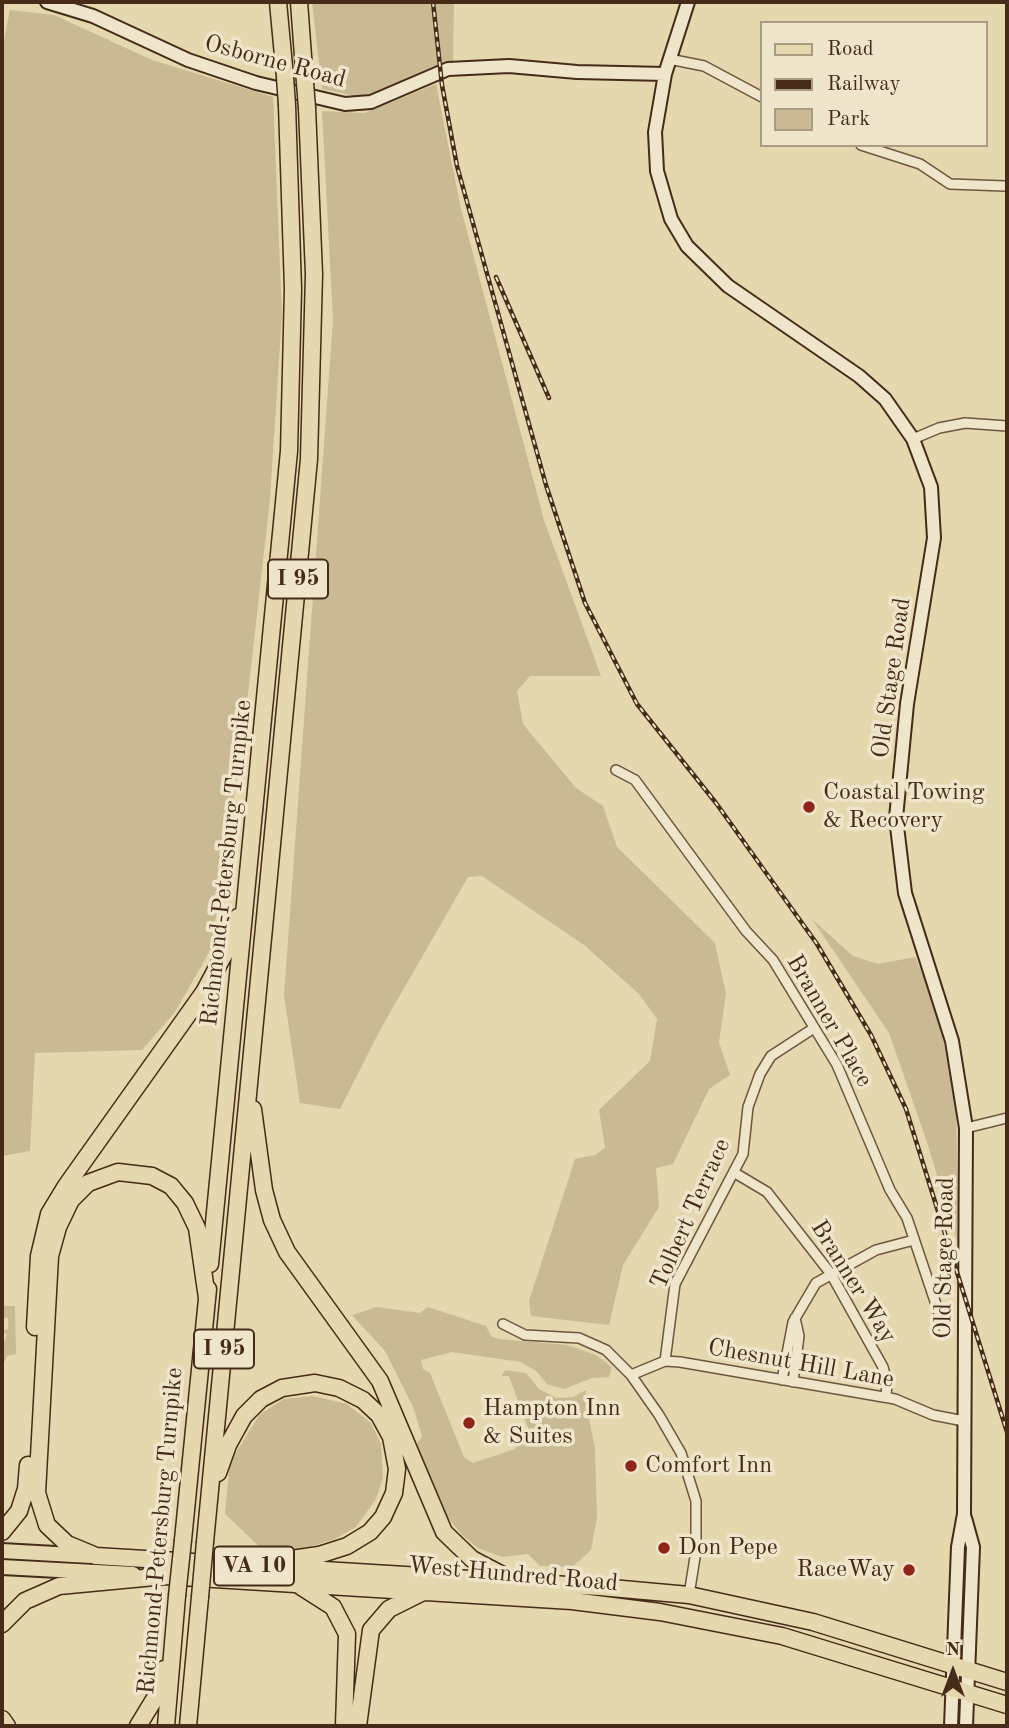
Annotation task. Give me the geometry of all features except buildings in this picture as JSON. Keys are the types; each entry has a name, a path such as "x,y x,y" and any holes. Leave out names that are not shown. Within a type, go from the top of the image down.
{"highway":[{"name":"Richmond-Petersburg Turnpike","path":"166,1726 280,555 292,396 293,196 278,2"},
{"name":"Richmond-Petersburg Turnpike","path":"188,1726 309,459 314,274 307,108 299,2"},
{"path":"2,1532 16,1518 26,1489 39,1256 49,1214 212,979 227,949 247,885"},
{"path":"249,1093 255,1116 264,1190 272,1220 287,1252 380,1381 444,1532 472,1559 520,1583"},
{"path":"96,1556 67,1544 53,1533 41,1513 37,1493 50,1256 58,1227 71,1200 89,1183 118,1172 152,1176 171,1186 185,1203 197,1228 207,1298"},
{"path":"209,1498 228,1445 244,1416 261,1399 291,1385 327,1385 353,1394 379,1415 395,1448 396,1483 389,1506 377,1524 359,1540 335,1551 309,1557 220,1564"},
{"name":"West Hundred Road","path":"96,1556 689,1595 813,1622 1007,1682"},
{"path":"2,1624 26,1601 60,1586 165,1576"},
{"name":"West Hundred Road","path":"165,1576 426,1590 572,1601 660,1612 782,1636 1007,1705"},
{"path":"295,1583 327,1602 344,1624 348,1644 344,1726"},
{"path":"358,1726 371,1630 389,1609 426,1590"},
{"path":"660,1612 683,1603 689,1595"},
{"path":"690,1617 694,1608 719,1601"},
{"path":"138,1726 155,1698 173,1640"},
{"path":"2,1719 7,1726"}],"main road":[{"name":"West Hundred Road","path":"2,1551 96,1556"},
{"name":"West Hundred Road","path":"2,1567 165,1576"}],"street":[{"name":"Osborne Road","path":"47,2 93,16 188,60 256,83 345,104 371,102 448,69 509,66 577,72 665,74"},
{"name":"Old Stage Road","path":"688,2 665,74 655,132 657,172 665,202 687,246 728,286 873,387 896,412 913,439 931,487 934,538 902,746 897,793 897,843 913,923 952,1041 966,1128 964,1514 958,1547 961,1668 960,1691 951,1726"},
{"path":"669,59 704,66 760,96"},
{"path":"867,147 920,164 950,184 1005,186"},
{"path":"913,439 939,428 965,423 1007,426"},
{"name":"Branner Place","path":"615,770 635,780 746,931 773,960 837,1065 890,1190 906,1214 945,1332"},
{"name":"Tolbert Terrace","path":"665,1361 675,1284 735,1173 746,1145 748,1107 760,1074 771,1056 814,1028"},
{"path":"966,1128 1007,1118"},
{"name":"Branner Way","path":"735,1173 767,1192 831,1274 883,1367 887,1382 886,1397"},
{"path":"782,1380 795,1318 816,1283 876,1250 914,1240"},
{"path":"793,1382 799,1336 795,1318"},
{"path":"502,1324 524,1335 564,1335 592,1343 617,1359 631,1374 670,1433 692,1484 698,1532 689,1595"},
{"path":"631,1374 665,1361"},
{"name":"Chesnut Hill Lane","path":"665,1361 886,1397 907,1402 933,1415 964,1420"},
{"name":"Old Stage Road","path":"960,1691 966,1726"}],"green space":[{"path":"312,2 454,2 453,62 376,93 355,96 322,89"},
{"path":"10,10 54,15 152,60 273,97 282,314 270,499 243,738 211,949 175,1012 142,1050 35,1053 30,1151 2,1156 2,49"},
{"path":"436,84 461,209 544,520 601,676 530,676 517,691 523,724 576,788 603,806 617,847 715,943 726,994 719,1042 730,1075 709,1089 673,1164 656,1168 659,1207 623,1265 609,1325 531,1316 529,1301 575,1159 595,1155 605,1148 599,1110 650,1061 657,1019 639,994 584,945 482,876 468,877 380,1030 340,1109 300,1103 284,995 333,320 322,111 364,113"},
{"path":"812,919 853,956 878,964 915,957 927,984 943,1039 956,1105 959,1248 927,1142 889,1033"},
{"path":"2,1306 15,1306 16,1354 7,1356 2,1368 2,1347 7,1335 2,1331 8,1329 8,1318 2,1317"},
{"path":"377,1307 420,1313 428,1307 486,1326 491,1336 499,1339 567,1345 596,1355 612,1367 609,1377 592,1378 564,1389 547,1384 536,1371 521,1362 452,1352 421,1360 423,1369 430,1373 464,1457 473,1463 515,1449 528,1428 509,1376 502,1376 505,1370 526,1373 539,1389 556,1398 573,1397 586,1390 595,1449 597,1518 591,1550 572,1567 540,1566 528,1554 502,1557 478,1548 463,1536 444,1513 416,1445 422,1436 413,1407 385,1351 352,1315"},
{"path":"313,1396 347,1404 371,1423 381,1444 383,1478 376,1499 356,1527 335,1539 297,1551 265,1552 225,1514 230,1462 260,1414 284,1399"}],"railway":[{"path":"433,2 442,85 457,166 546,485 585,603 637,704 716,803 817,944 871,1035 906,1109 1007,1432"},
{"path":"496,277 549,398"}],"place":[{"name":"Coastal Towing & Recovery","path":"809,807"},
{"name":"Hampton Inn & Suites","path":"469,1423"},
{"name":"Comfort Inn","path":"631,1466"},
{"name":"Don Pepe","path":"664,1548"},
{"name":"RaceWay","path":"909,1570"}]}
